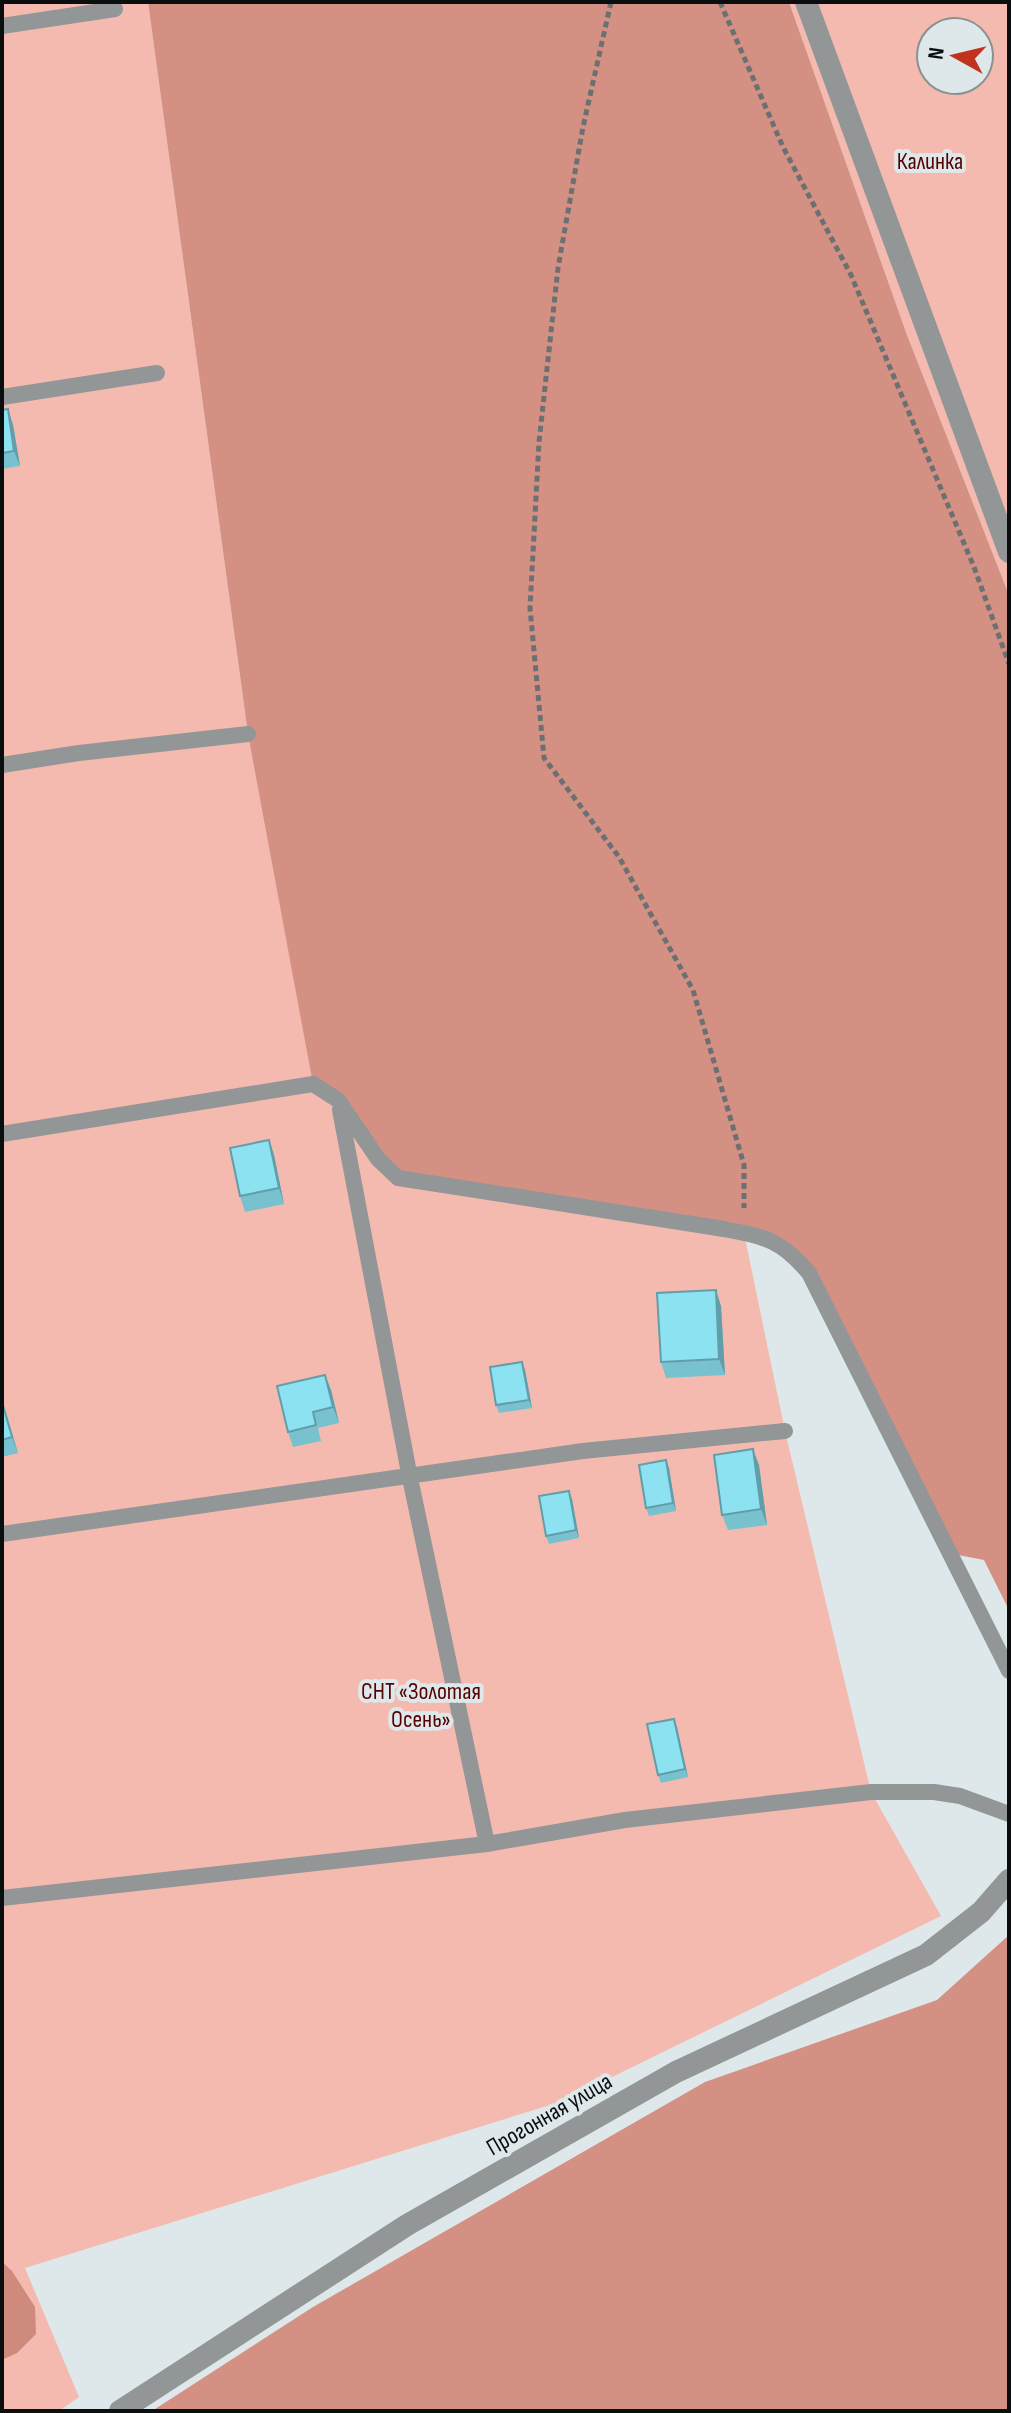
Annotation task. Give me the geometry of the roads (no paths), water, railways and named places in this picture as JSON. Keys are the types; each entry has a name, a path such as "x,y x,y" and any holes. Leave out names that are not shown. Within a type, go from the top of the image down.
{"street":[{"path":"806,2 1009,552"},
{"name":"Прогонная улица","path":"120,2411 407,2225 676,2072 926,1955 981,1912 1009,1880"}],"lane":[{"path":"2,26 115,9"},
{"path":"2,397 157,373"},
{"path":"2,765 248,734"},
{"path":"2,1134 313,1084 338,1100 378,1159 398,1178 764,1237 790,1251 809,1273 1009,1671"},
{"path":"338,1100 410,1478 487,1844"},
{"path":"2,1534 583,1451 785,1431"},
{"path":"2,1898 487,1844 625,1820 871,1792 934,1792 960,1796 1009,1814"}],"park label":[{"name":"Калинка","path":"930,161"},
{"name":"СНТ «Золотая Осень»","path":"421,1705"}]}
